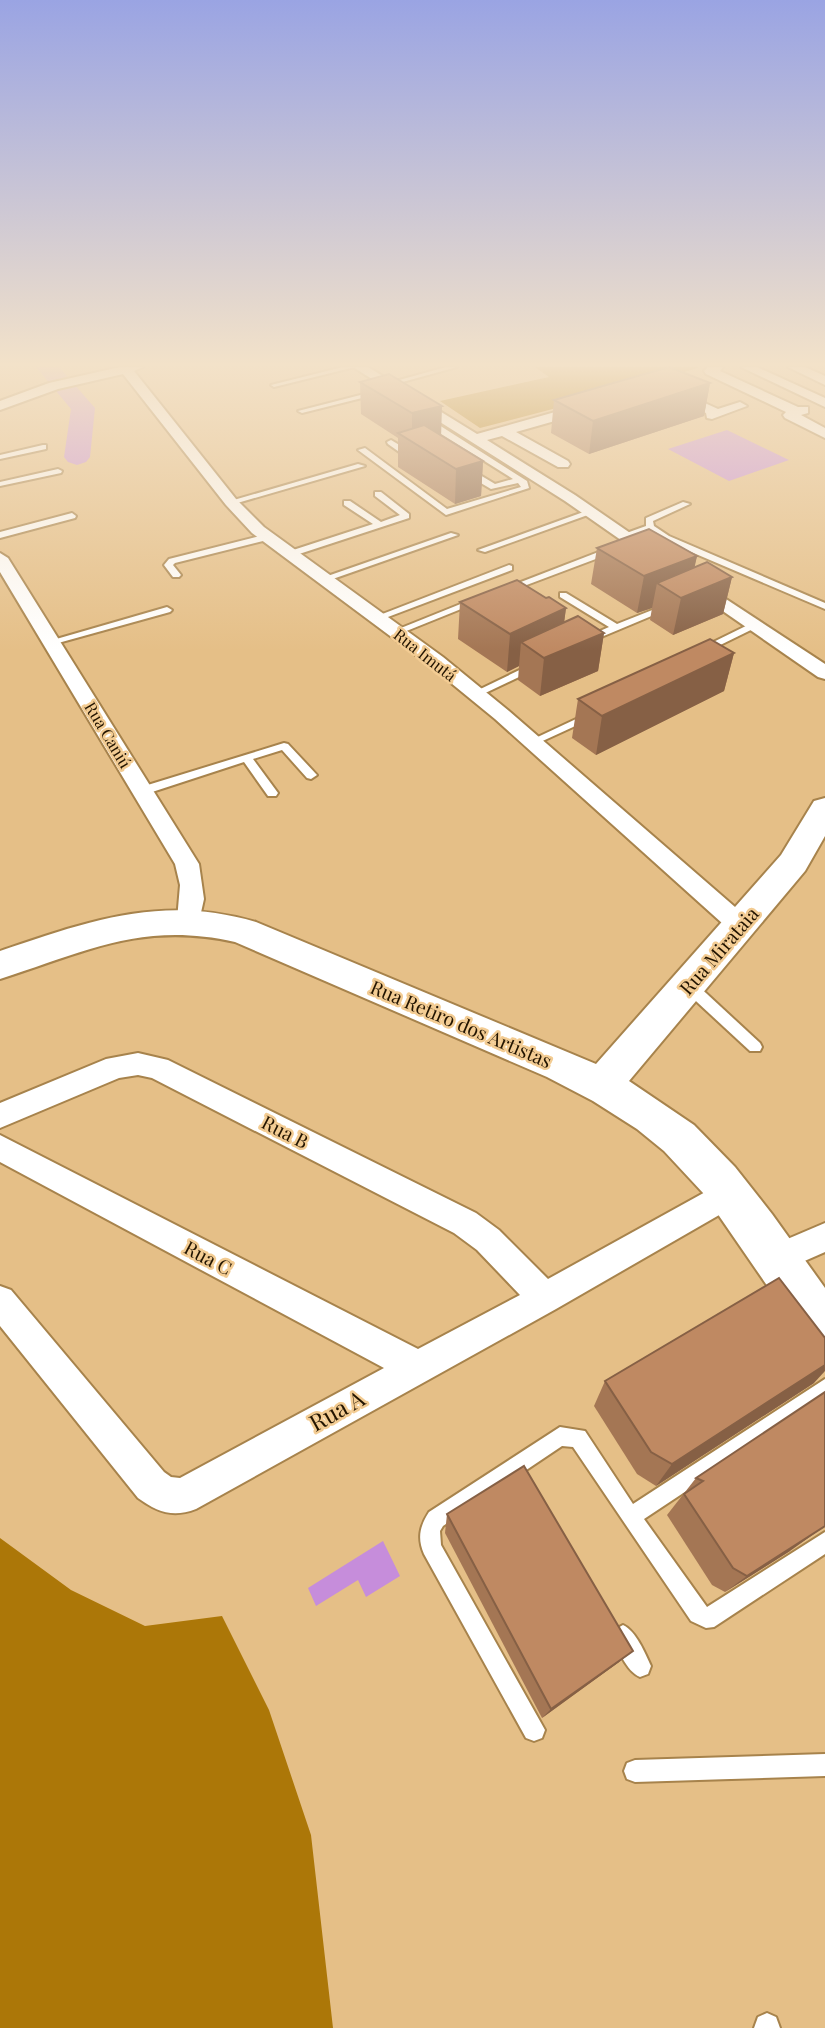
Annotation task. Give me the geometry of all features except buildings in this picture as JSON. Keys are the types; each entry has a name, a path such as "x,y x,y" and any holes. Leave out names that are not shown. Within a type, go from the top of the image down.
{"street":[{"name":"Rua Imutá","path":"201,462 231,502 268,537 475,694 741,926"},
{"path":"503,462 592,512 623,540 681,574 825,673"},
{"path":"559,462 563,464"},
{"name":"Rua Caniú","path":"1,560 187,864 193,882 194,897 189,920"},
{"name":"Rua Mirataia","path":"602,1085 793,863 825,808"},
{"name":"Rua Retiro dos Artistas","path":"0,965 128,924 159,919 189,920 243,931 602,1085 647,1113 705,1164 825,1328"},
{"name":"Rua B","path":"0,1116 116,1066 138,1064 158,1068 465,1223 488,1240 545,1298"},
{"name":"Rua C","path":"0,1148 417,1367"},
{"name":"Rua A","path":"0,1301 151,1485 165,1495 183,1496 729,1194"},
{"path":"775,1259 825,1237"}],"lane":[{"path":"378,462 446,512 525,488 524,483 496,462"},
{"path":"458,465 494,487 519,480"},
{"path":"231,502 360,466"},
{"path":"0,484 58,471"},
{"path":"290,554 407,514 377,494"},
{"path":"347,503 380,525"},
{"path":"686,504 656,515 649,520 650,527 666,538 825,607"},
{"path":"482,550 592,512"},
{"path":"0,535 72,516"},
{"path":"396,632 650,527"},
{"path":"324,579 454,535"},
{"path":"176,575 168,563 268,537"},
{"path":"377,618 509,568"},
{"path":"563,595 617,628"},
{"path":"580,640 678,603"},
{"path":"51,642 167,610"},
{"path":"686,658 754,625"},
{"path":"475,694 542,662"},
{"path":"532,742 598,712"},
{"path":"142,791 284,746 311,775"},
{"path":"246,757 272,793"},
{"path":"689,986 754,1047"},
{"path":"630,1517 825,1388"},
{"path":"534,1730 431,1547 430,1529 436,1519 523,1469 559,1436 578,1438 698,1614 706,1618 714,1617 825,1542"},
{"path":"612,1618 640,1666"},
{"path":"635,1771 825,1765"}],"shaded area":[{"path":"692,462 784,462 729,481"},
{"path":"0,1538 71,1590 145,1626 222,1616 269,1710 311,1835 333,2028 0,2028"},
{"path":"383,1541 400,1576 366,1597 358,1580 316,1606 308,1588"}]}
